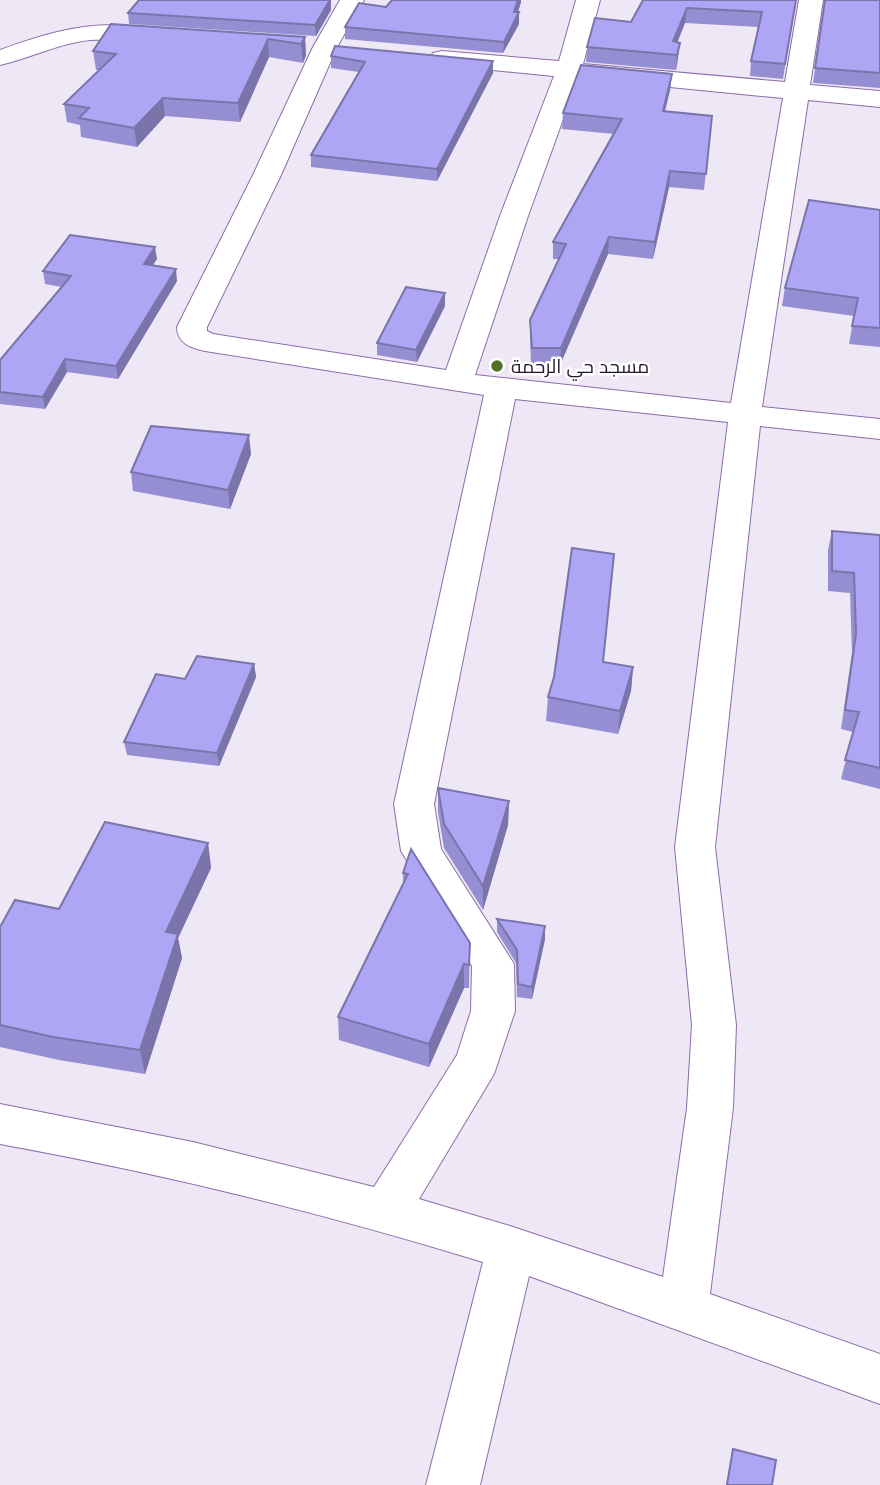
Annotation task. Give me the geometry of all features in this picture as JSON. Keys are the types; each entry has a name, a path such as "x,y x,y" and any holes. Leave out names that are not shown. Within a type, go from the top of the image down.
{"street":[{"path":"352,0 325,47 267,175 192,327 192,335 205,342 457,382 880,429"},
{"path":"457,382 514,216 569,70 588,0"},
{"path":"683,1309 710,1108 714,1025 695,847 745,413 811,0"},
{"path":"0,58 86,33 188,37"},
{"path":"420,56 880,99"},
{"path":"386,1212 478,1061 493,1012 493,964 421,850 414,804 501,388"},
{"path":"0,1124 187,1161 386,1212 511,1249 880,1379"},
{"path":"453,1485 511,1249"}],"building":[{"path":"139,0 330,0 315,25 128,13"},
{"path":"392,0 518,0 514,12 519,12 504,42 345,27 359,3 386,7"},
{"path":"643,0 796,0 785,64 751,61 762,12 687,8 673,41 680,43 677,55 587,47 595,18 631,22"},
{"path":"825,0 880,0 880,73 815,68"},
{"path":"111,24 305,37 301,44 268,39 238,103 163,98 134,128 79,118 89,108 64,104 116,54 93,51"},
{"path":"335,46 493,61 437,169 311,155 365,62 331,56"},
{"path":"581,65 672,74 663,111 712,116 706,174 670,171 655,242 609,237 561,348 532,348 530,320 566,244 553,242 622,119 563,113"},
{"path":"809,200 880,210 880,328 852,326 858,298 785,288"},
{"path":"70,235 155,247 144,264 176,269 116,366 65,359 43,397 0,392 0,360 71,276 43,271"},
{"path":"406,287 445,293 416,350 377,343"},
{"path":"151,426 249,435 228,490 131,472"},
{"path":"832,531 880,535 880,768 845,760 859,712 845,710 856,634 854,573 832,571"},
{"path":"572,548 614,554 603,662 633,667 620,711 548,697 554,677"},
{"path":"197,656 254,664 217,753 124,742 156,674 185,679"},
{"path":"438,788 509,801 483,886 444,824"},
{"path":"105,822 208,843 166,932 178,934 140,1050 53,1037 0,1025 0,927 15,900 59,909"},
{"path":"411,849 470,943 469,965 464,964 429,1044 338,1017 408,874 403,873"},
{"path":"497,919 545,926 532,987 518,984 517,950"},
{"path":"733,1449 776,1460 772,1485 727,1485"}],"place":[{"name":"مسجد حي الرحمة","path":"497,366"}]}
